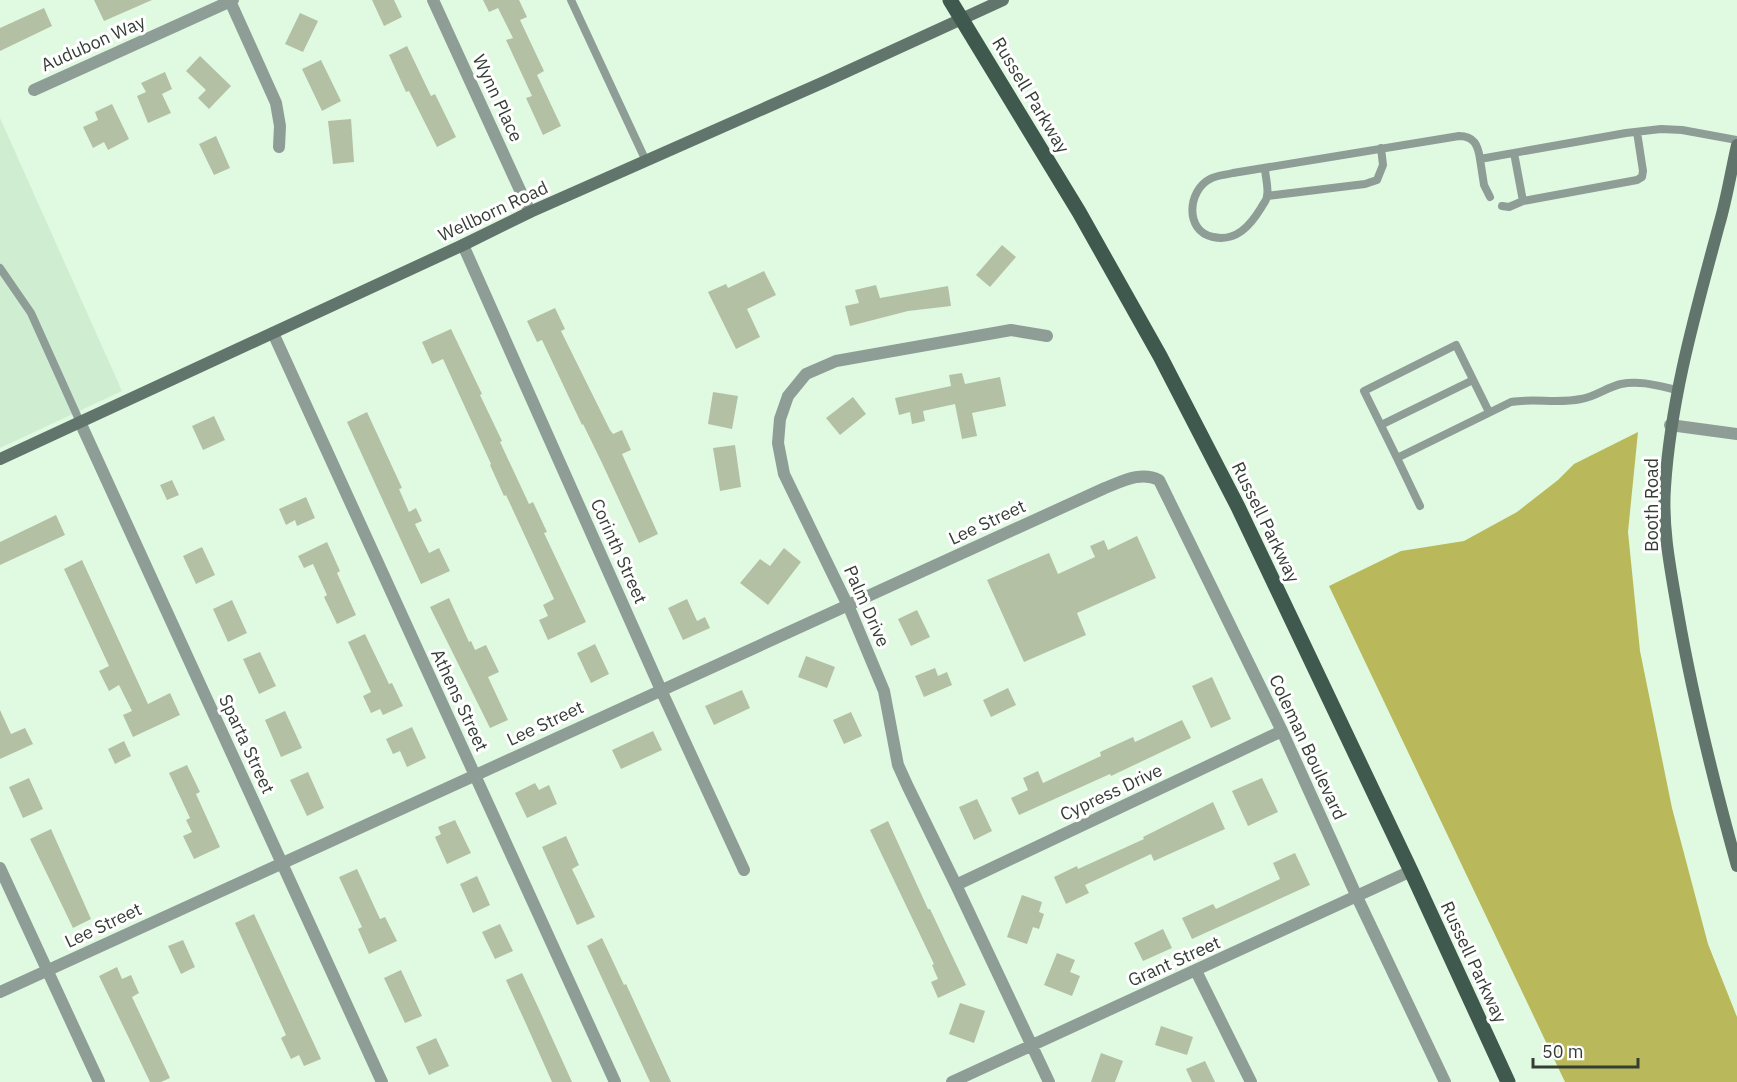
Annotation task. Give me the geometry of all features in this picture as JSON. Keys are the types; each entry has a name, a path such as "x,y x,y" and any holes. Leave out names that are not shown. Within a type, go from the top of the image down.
{"main road":[{"name":"Russell Parkway","path":"950,0 1079,212 1160,357 1238,507 1411,871 1508,1082"}],"street":[{"name":"Wynn Place","path":"433,0 530,212"},
{"name":"Wellborn Road","path":"0,459 530,212 1003,0"},
{"name":"Audubon Way","path":"34,90 232,1"},
{"path":"232,1 276,103 280,126 279,147"},
{"name":"Booth Road","path":"1737,143 1720,222 1699,294 1677,390 1665,490 1668,557 1689,678 1737,865"},
{"name":"Corinth Street","path":"462,245 744,870"},
{"name":"Palm Drive","path":"1047,336 1011,330 836,361 806,374 788,396 780,419 778,443 784,474 848,605 885,692 898,765 1048,1082"},
{"name":"Athens Street","path":"273,333 615,1082"},
{"name":"Sparta Street","path":"80,422 382,1082"},
{"path":"1671,425 1737,434"},
{"name":"Coleman Boulevard","path":"1105,488 1137,476 1151,476 1159,480 1282,731 1357,897 1445,1082"},
{"name":"Lee Street","path":"0,992 1105,488"},
{"name":"Cypress Drive","path":"956,885 1282,731"},
{"path":"0,868 99,1082"},
{"name":"Grant Street","path":"952,1082 1411,871"},
{"path":"1196,971 1251,1082"}],"lane":[{"path":"571,0 646,160"},
{"path":"1480,159 1661,129 1682,130 1737,143"},
{"path":"1502,206 1509,207 1523,201 1637,180 1642,177 1643,171 1637,132"},
{"path":"1264,168 1267,196 1248,227 1237,234 1211,237 1194,223 1191,210 1195,197 1201,186 1211,178 1264,168 1382,148 1459,136 1467,136 1474,140 1478,148 1484,184 1490,197"},
{"path":"1267,196 1365,184 1377,180 1383,165 1382,148"},
{"path":"1514,153 1523,201"},
{"path":"0,268 31,313 80,422"},
{"path":"1420,506 1364,391 1456,345 1489,412"},
{"path":"1381,425 1473,380"},
{"path":"1397,458 1511,402 1527,399 1550,402 1583,399 1620,384 1637,382 1677,390"}],"shaded area":[{"path":"0,118 122,391 0,448"},
{"path":"1638,432 1628,532 1640,651 1672,808 1708,944 1737,1017 1737,1082 1565,1082 1329,586 1401,551 1464,541 1517,512 1558,480 1574,464"}],"building":[{"path":"94,0 152,0 104,21"},
{"path":"372,0 394,0 402,17 384,26"},
{"path":"483,0 519,0 527,17 520,20 544,71 537,75 561,126 543,135 526,98 532,96 506,40 513,38 498,8 489,12"},
{"path":"44,8 52,26 0,51 0,28"},
{"path":"300,13 318,21 303,52 285,44"},
{"path":"407,46 431,96 435,94 456,137 437,147 409,91 406,92 389,55"},
{"path":"200,56 231,86 209,109 198,98 206,90 186,71"},
{"path":"321,60 341,101 322,111 302,69"},
{"path":"165,72 172,89 162,94 171,113 148,123 137,96 146,92 141,83"},
{"path":"112,104 129,139 108,150 104,142 93,148 83,127 98,120 95,112"},
{"path":"351,119 354,162 333,164 328,121"},
{"path":"216,136 230,168 214,175 199,144"},
{"path":"1002,245 1016,257 990,287 976,275"},
{"path":"764,271 776,295 747,309 760,337 736,349 708,292 726,284 728,288"},
{"path":"876,285 880,298 948,286 951,306 908,311 850,326 845,306 859,303 855,290"},
{"path":"555,308 565,329 561,331 610,430 613,434 622,430 631,450 622,454 658,534 639,543 542,340 537,342 527,321"},
{"path":"451,329 482,394 480,395 502,441 500,442 529,504 533,502 547,532 544,533 586,622 548,640 539,620 548,616 543,605 554,599 506,495 504,496 443,359 432,364 422,342"},
{"path":"962,373 965,384 1000,377 1006,406 972,413 977,436 962,439 955,404 923,411 925,421 912,424 910,412 899,415 895,398 951,386 949,375"},
{"path":"713,392 738,396 732,429 708,424"},
{"path":"853,397 866,414 840,435 826,418"},
{"path":"367,412 402,488 399,489 409,512 416,508 422,521 415,524 429,553 439,548 450,571 421,584 347,422"},
{"path":"214,416 225,440 203,450 192,426"},
{"path":"735,445 741,487 720,491 713,448"},
{"path":"172,480 179,495 167,500 160,485"},
{"path":"306,497 315,518 297,526 295,520 286,525 279,509"},
{"path":"56,515 65,535 0,565 0,542"},
{"path":"1137,536 1156,578 1077,613 1086,635 1024,662 987,580 1049,553 1058,574 1095,557 1090,546 1104,540 1108,550"},
{"path":"327,542 340,571 337,573 356,615 337,624 324,597 327,595 313,564 304,568 298,556"},
{"path":"202,547 215,575 196,584 183,556"},
{"path":"784,548 801,562 768,605 740,583 760,559 770,566"},
{"path":"82,560 148,704 170,693 180,715 133,737 123,715 132,711 119,685 109,691 99,671 109,666 64,569"},
{"path":"449,598 469,642 471,641 475,650 486,645 499,672 488,677 508,720 490,728 430,607"},
{"path":"687,599 697,621 705,617 710,628 683,640 668,608"},
{"path":"232,600 247,633 228,642 213,609"},
{"path":"917,610 930,637 911,646 898,619"},
{"path":"365,634 389,684 392,683 403,706 383,715 380,709 371,713 363,696 371,692 348,642"},
{"path":"595,644 609,674 591,683 577,653"},
{"path":"260,652 276,686 259,694 243,659"},
{"path":"806,656 835,667 827,688 798,677"},
{"path":"935,668 938,676 947,672 952,685 924,697 915,676"},
{"path":"1212,677 1231,719 1211,728 1192,686"},
{"path":"1008,688 1016,705 991,717 983,700"},
{"path":"742,690 750,708 714,725 705,706"},
{"path":"0,710 11,734 25,728 33,744 0,759"},
{"path":"285,711 302,748 281,757 265,720"},
{"path":"851,712 862,736 844,744 833,720"},
{"path":"1182,720 1191,738 1111,776 1110,774 1019,815 1011,798 1028,790 1023,778 1038,771 1043,783 1101,756 1100,752 1133,737 1135,742"},
{"path":"412,727 426,758 407,767 400,751 393,754 386,739"},
{"path":"653,731 662,750 621,769 612,750"},
{"path":"124,741 131,756 115,764 108,749"},
{"path":"187,765 200,792 196,794 220,847 194,859 183,836 192,832 186,820 190,818 169,773"},
{"path":"308,772 324,808 307,816 290,780"},
{"path":"29,778 43,809 23,818 9,787"},
{"path":"1262,778 1278,812 1248,826 1232,791"},
{"path":"535,783 539,790 549,785 557,804 527,818 515,793"},
{"path":"977,799 992,831 974,840 959,807"},
{"path":"1213,802 1225,829 1154,861 1151,854 1085,885 1089,893 1066,904 1054,877 1077,866 1078,869 1144,839 1143,837"},
{"path":"455,820 471,853 447,864 435,837 441,834 438,827"},
{"path":"888,821 966,985 938,998 931,982 938,979 932,965 934,964 870,830"},
{"path":"51,829 91,919 73,928 30,839"},
{"path":"566,836 579,865 572,869 595,917 577,925 542,847"},
{"path":"1295,853 1310,885 1192,939 1182,918 1213,904 1216,909 1280,879 1273,863"},
{"path":"357,869 380,919 385,917 397,941 369,954 358,929 362,927 339,877"},
{"path":"477,876 490,905 473,913 460,884"},
{"path":"1022,895 1042,902 1039,912 1044,914 1039,929 1033,927 1027,944 1007,937"},
{"path":"254,914 321,1059 304,1066 299,1055 291,1059 281,1038 286,1035 235,923"},
{"path":"500,924 513,951 495,959 482,932"},
{"path":"1163,929 1172,948 1143,961 1134,943"},
{"path":"602,938 671,1082 650,1082 587,946"},
{"path":"183,940 195,967 181,974 168,946"},
{"path":"1057,953 1075,960 1070,972 1080,976 1072,996 1044,985"},
{"path":"117,967 122,979 131,975 139,993 132,997 170,1078 161,1082 150,1082 99,976"},
{"path":"401,970 422,1016 405,1023 384,978"},
{"path":"522,973 572,1082 552,1082 506,980"},
{"path":"960,1003 985,1011 974,1043 949,1034"},
{"path":"1161,1026 1193,1037 1187,1055 1155,1045"},
{"path":"436,1038 449,1066 429,1075 416,1047"},
{"path":"1101,1053 1123,1061 1115,1082 1091,1082"},
{"path":"1205,1061 1215,1082 1192,1082 1186,1069"}]}
